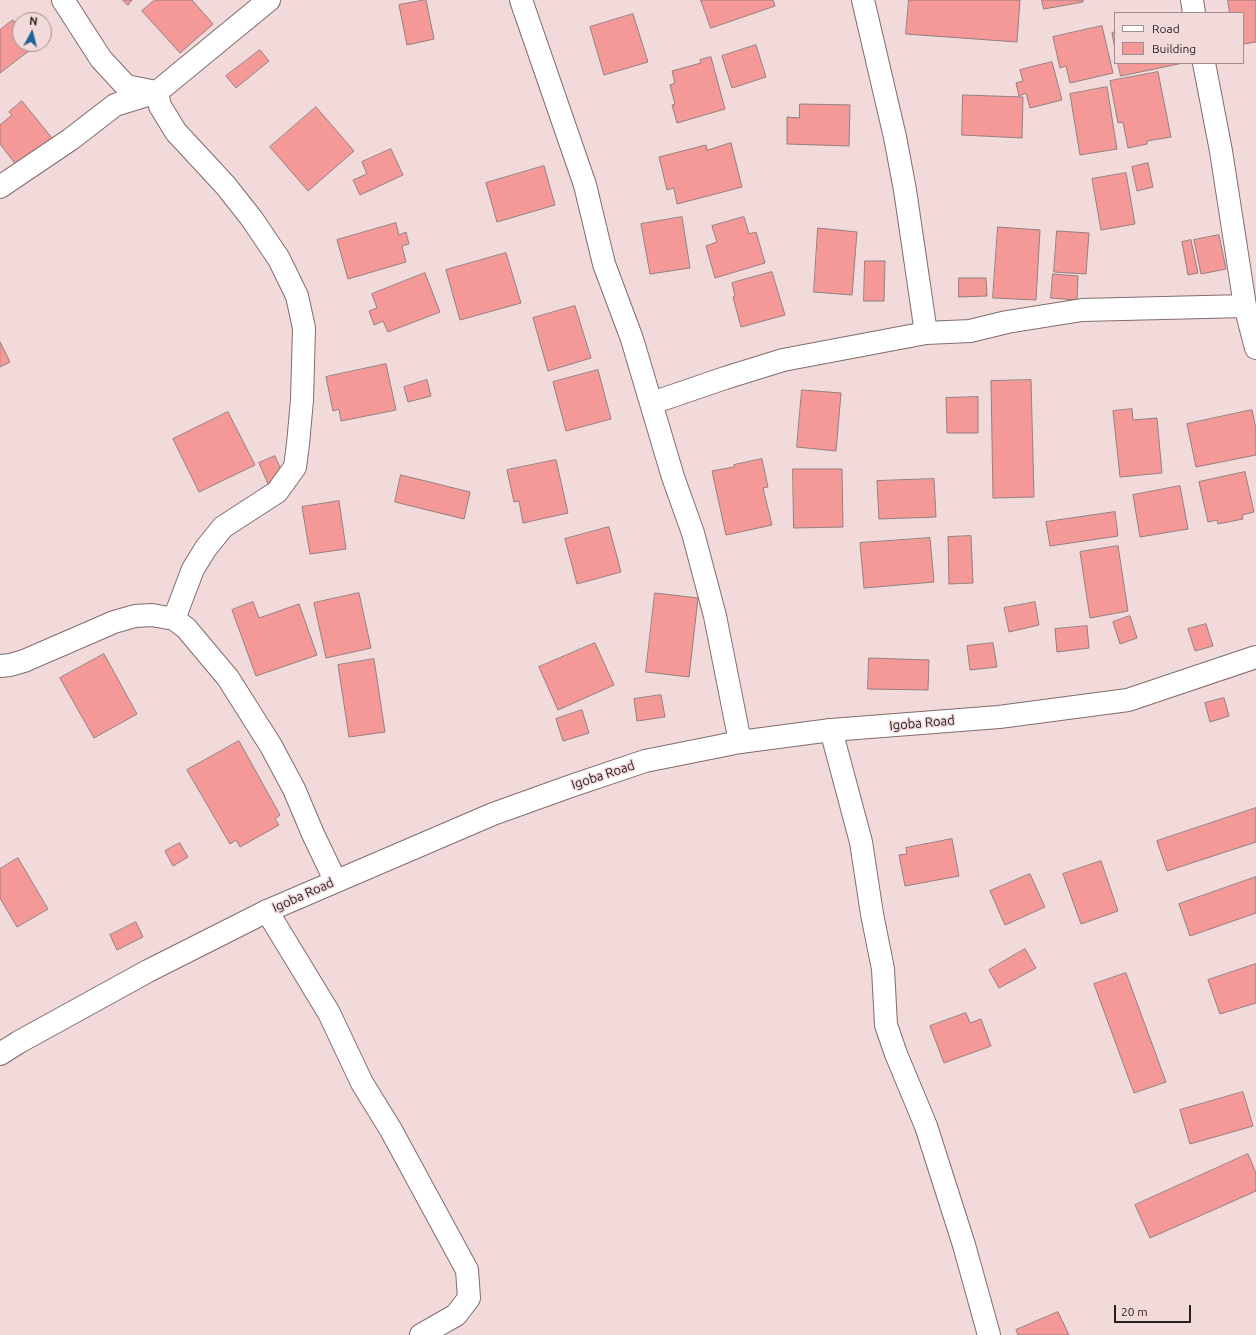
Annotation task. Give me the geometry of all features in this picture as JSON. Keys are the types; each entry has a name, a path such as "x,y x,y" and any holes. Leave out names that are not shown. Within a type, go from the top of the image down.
{"street":[{"path":"62,0 101,59 126,86 157,92"},
{"path":"0,187 71,139 115,105 157,92 269,0"},
{"path":"521,0 585,185 604,264 632,339 673,477 693,533 715,616 740,742"},
{"path":"863,0 895,137 905,190 926,333"},
{"path":"1192,0 1194,12"},
{"path":"1204,64 1221,151 1245,306 1256,348"},
{"path":"157,92 160,106 176,132 226,186 252,219 279,259 297,296 304,328 302,400 295,467 278,492 223,527 206,548 193,569 174,619"},
{"path":"652,404 724,378 783,360 926,333 970,331 1007,322 1082,310 1245,306"},
{"path":"0,666 24,661 114,622 135,616 152,615 174,619 186,628 228,678 271,746 294,789 335,880"},
{"name":"Igoba Road","path":"0,1054 148,971 267,911 335,880 493,814 645,761 740,742 830,730 999,717 1128,700 1256,657"},
{"path":"830,730 861,842 872,914 883,969 886,1025 896,1054 926,1126 964,1246 989,1335"},
{"path":"267,911 329,1013 362,1083 391,1130 467,1270 469,1298 456,1315 421,1335"}],"building":[{"path":"123,0 132,0 128,5"},
{"path":"155,0 192,0 213,24 180,53 142,11"},
{"path":"426,0 434,39 407,45 399,5"},
{"path":"701,0 773,0 775,6 711,28"},
{"path":"909,0 1020,0 1017,42 906,34"},
{"path":"1042,0 1083,0 1083,2 1044,9"},
{"path":"1228,0 1256,0 1256,42 1244,44 1244,12 1230,12"},
{"path":"633,14 648,62 604,75 590,27"},
{"path":"12,21 12,52 27,52 0,73 0,30"},
{"path":"1102,26 1113,73 1070,83 1066,66 1060,68 1053,37"},
{"path":"1114,32 1114,44 1112,33"},
{"path":"756,45 766,77 732,88 722,56"},
{"path":"260,50 269,61 236,88 226,76"},
{"path":"711,57 725,109 677,123 672,105 675,104 670,85 675,83 672,71 701,63 700,60"},
{"path":"1052,62 1062,100 1030,108 1026,93 1019,96 1016,83 1023,81 1020,70"},
{"path":"1118,64 1178,64 1121,76"},
{"path":"1158,72 1171,137 1147,141 1147,144 1128,148 1123,122 1118,123 1110,81"},
{"path":"1107,87 1117,149 1080,155 1070,94"},
{"path":"963,95 1023,97 1022,138 962,135"},
{"path":"22,101 56,143 21,171 0,144 0,125 12,115 9,112"},
{"path":"800,104 850,105 849,146 787,144 787,117 799,118"},
{"path":"316,107 354,151 308,191 270,147"},
{"path":"731,143 742,187 677,204 674,188 667,190 659,157 706,145 707,150"},
{"path":"391,149 403,175 360,195 353,180 367,174 362,162"},
{"path":"1148,163 1153,187 1137,191 1132,167"},
{"path":"544,166 555,205 497,222 486,183"},
{"path":"1126,173 1135,224 1101,230 1092,179"},
{"path":"682,217 690,268 650,274 641,224"},
{"path":"744,217 749,234 756,232 765,263 715,278 706,246 717,242 712,226"},
{"path":"396,223 399,235 406,232 409,244 402,246 406,262 348,279 337,240"},
{"path":"998,227 1040,230 1036,300 993,298"},
{"path":"818,228 857,232 852,295 814,292"},
{"path":"1057,231 1089,233 1086,274 1054,272"},
{"path":"1219,235 1226,269 1201,274 1194,240"},
{"path":"1191,240 1198,273 1188,275 1182,242"},
{"path":"506,253 521,303 460,320 446,270"},
{"path":"865,261 885,261 884,301 864,301"},
{"path":"772,272 785,315 741,327 733,297 735,296 732,283"},
{"path":"425,273 440,312 388,332 383,321 374,325 369,311 377,308 372,294"},
{"path":"1053,274 1078,276 1077,300 1051,298"},
{"path":"959,278 986,278 987,296 959,297"},
{"path":"575,306 591,358 548,371 533,318"},
{"path":"0,342 10,362 0,367"},
{"path":"386,364 396,410 341,421 339,409 333,411 326,377"},
{"path":"598,370 611,419 566,431 553,382"},
{"path":"427,380 431,396 408,402 404,387"},
{"path":"1031,380 1034,497 993,498 991,381"},
{"path":"802,390 841,393 836,451 797,447"},
{"path":"978,397 978,433 947,433 946,398"},
{"path":"1132,409 1133,420 1157,418 1162,473 1120,477 1113,411"},
{"path":"1252,410 1256,429 1256,455 1196,467 1187,424"},
{"path":"228,412 255,465 199,492 173,439"},
{"path":"275,456 285,479 269,486 259,463"},
{"path":"762,459 768,487 763,488 772,525 726,535 712,471 734,467 734,465"},
{"path":"556,460 568,513 523,523 519,501 514,502 507,470"},
{"path":"793,469 842,469 843,527 794,528"},
{"path":"1245,472 1254,512 1242,515 1243,519 1218,524 1217,520 1208,522 1199,482"},
{"path":"401,475 470,492 464,519 395,502"},
{"path":"934,479 936,517 879,519 877,481"},
{"path":"1180,486 1188,529 1140,537 1133,495"},
{"path":"339,501 346,549 310,554 302,507"},
{"path":"1115,512 1118,536 1050,546 1046,522"},
{"path":"609,527 621,572 577,584 565,539"},
{"path":"971,536 973,583 949,584 948,537"},
{"path":"930,538 934,582 864,588 860,543"},
{"path":"1118,546 1128,611 1090,618 1080,552"},
{"path":"359,593 371,648 326,658 314,603"},
{"path":"655,593 698,598 689,677 646,672"},
{"path":"253,602 259,618 299,604 317,655 256,676 232,610"},
{"path":"1035,602 1039,625 1009,632 1004,608"},
{"path":"1130,616 1137,638 1120,644 1113,622"},
{"path":"1206,624 1213,646 1195,651 1188,629"},
{"path":"1087,626 1089,648 1057,652 1055,629"},
{"path":"595,643 614,685 558,710 539,667"},
{"path":"993,643 997,667 970,670 967,646"},
{"path":"104,654 137,714 94,738 60,678"},
{"path":"869,658 929,660 928,690 868,689"},
{"path":"374,659 385,732 349,737 338,665"},
{"path":"661,695 665,717 637,721 634,699"},
{"path":"1224,698 1229,716 1210,722 1205,703"},
{"path":"582,710 589,733 563,741 556,719"},
{"path":"239,741 280,815 275,819 279,825 240,847 236,840 230,844 187,770"},
{"path":"1256,808 1256,842 1167,871 1157,841"},
{"path":"952,839 959,876 905,886 899,855 907,854 906,848"},
{"path":"180,843 188,857 173,866 165,851"},
{"path":"18,858 48,909 17,927 0,898 0,869"},
{"path":"1101,861 1118,911 1081,924 1063,874"},
{"path":"1030,874 1045,907 1005,925 990,891"},
{"path":"1256,877 1256,913 1190,936 1179,904"},
{"path":"136,922 143,937 117,950 110,935"},
{"path":"1025,949 1036,968 999,988 989,970"},
{"path":"1256,964 1256,1003 1220,1014 1208,980"},
{"path":"1126,973 1166,1082 1134,1093 1094,984"},
{"path":"966,1013 970,1023 981,1019 991,1046 944,1063 930,1026"},
{"path":"1243,1092 1253,1126 1190,1144 1180,1110"},
{"path":"1248,1154 1256,1173 1256,1191 1150,1238 1135,1205"},
{"path":"1058,1312 1069,1335 1018,1335 1016,1330"}]}
